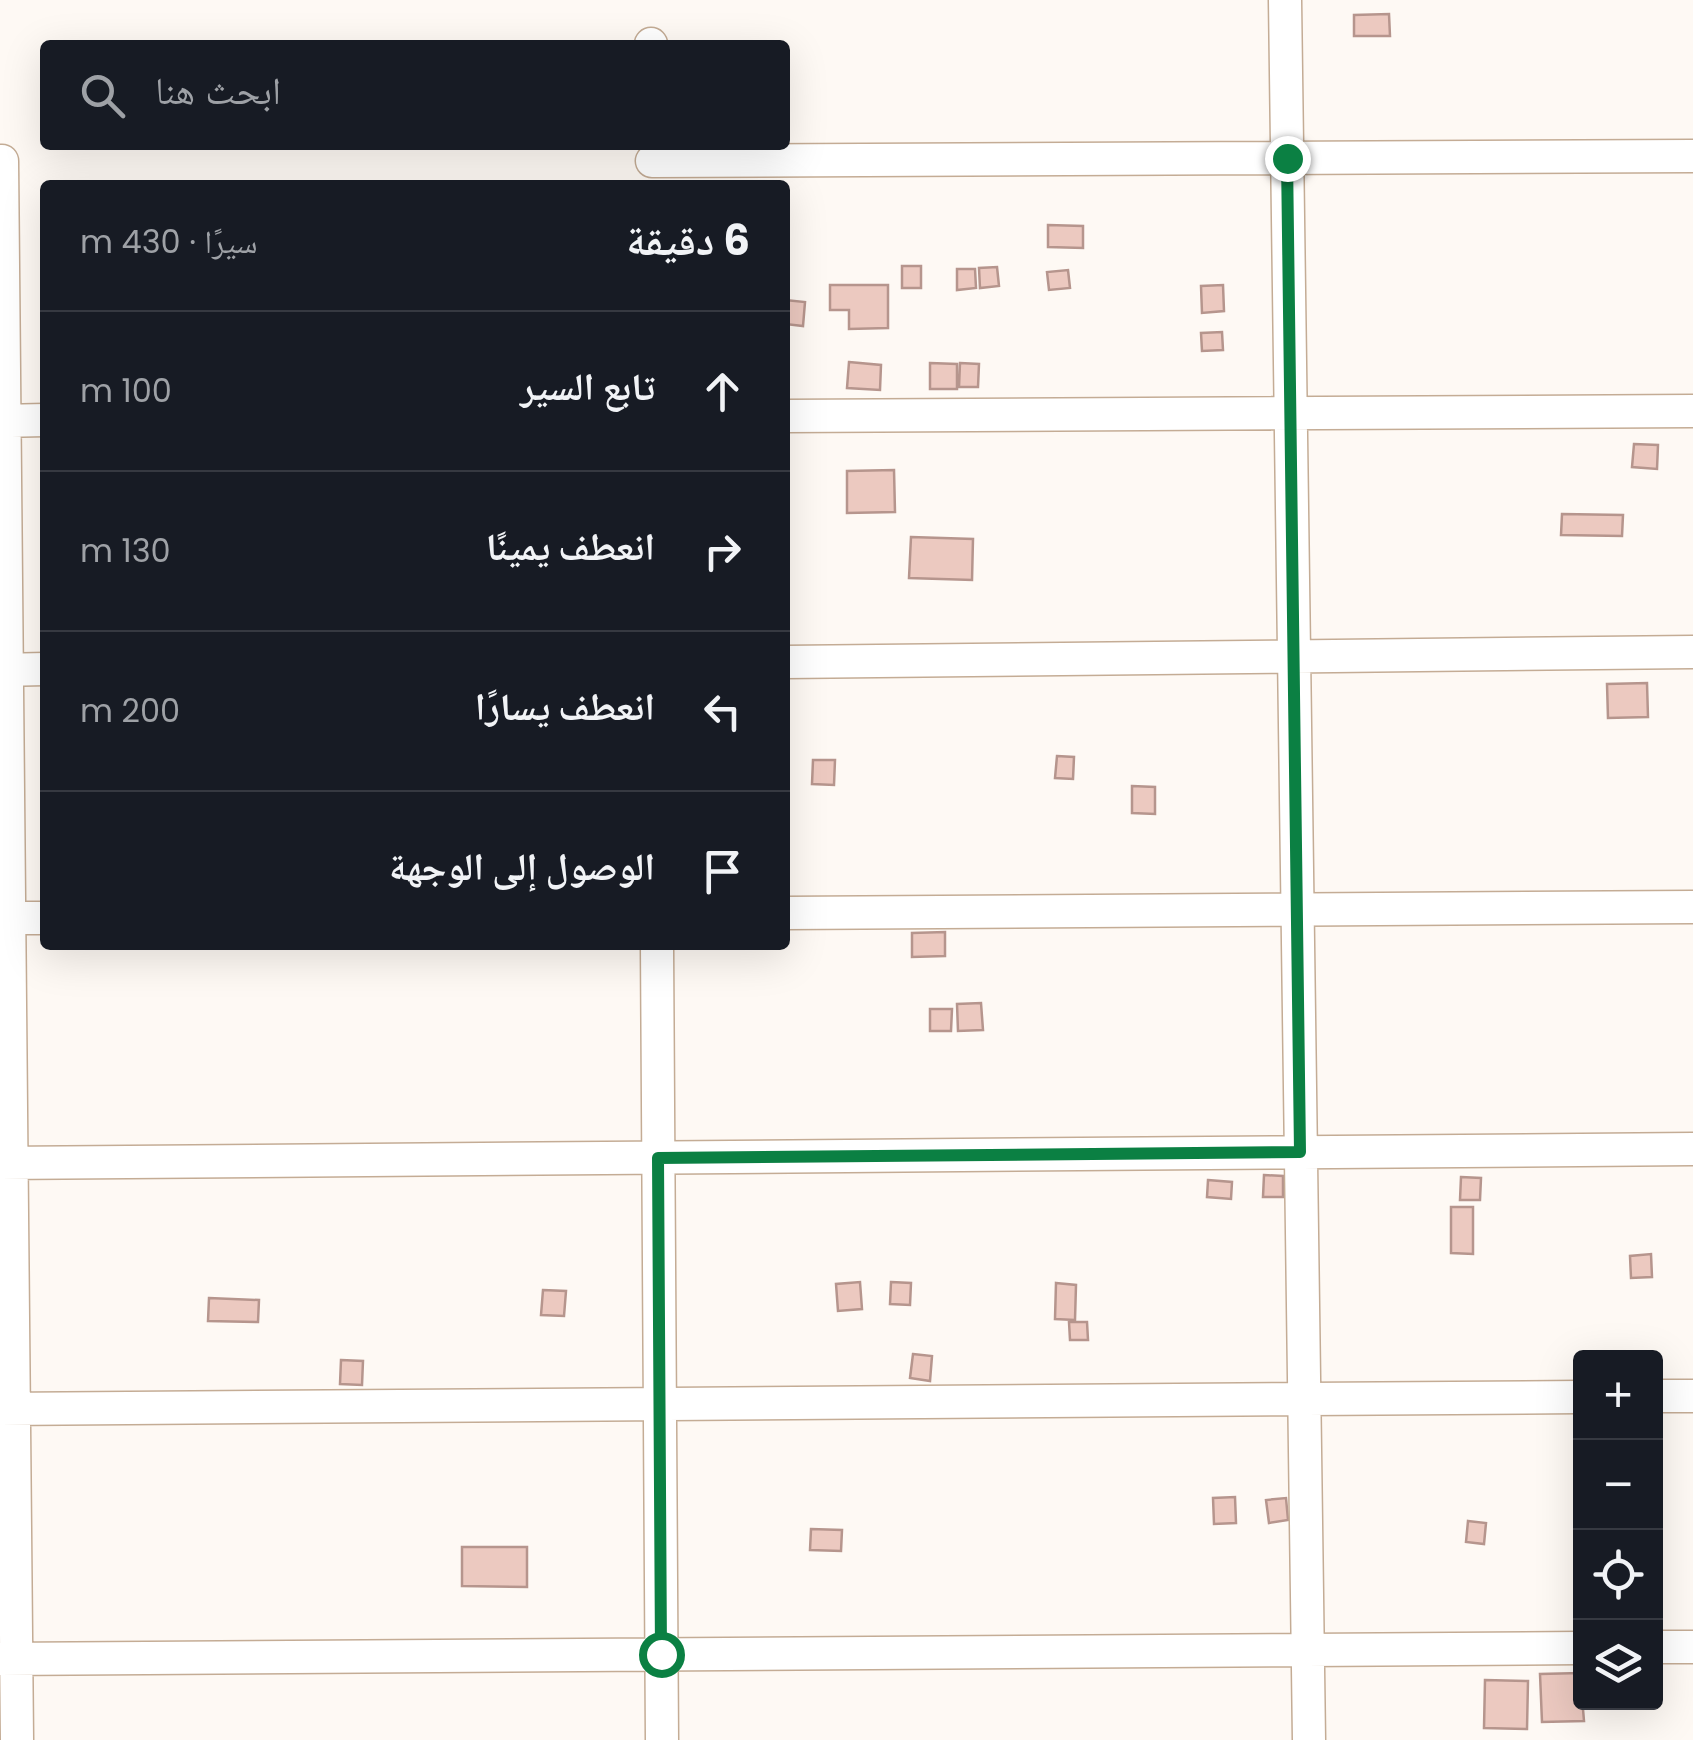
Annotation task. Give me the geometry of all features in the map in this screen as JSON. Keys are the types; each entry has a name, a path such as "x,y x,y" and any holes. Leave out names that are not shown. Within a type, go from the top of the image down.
{"street":[{"path":"1285,0 1309,1740"},
{"path":"652,164 1693,156"},
{"path":"2,161 8,1659 17,1740"},
{"path":"790,416 1693,412"},
{"path":"2,420 40,420"},
{"path":"790,662 1693,652"},
{"path":"3,670 40,669"},
{"path":"790,913 1693,907"},
{"path":"5,918 40,918"},
{"path":"657,950 662,1740"},
{"path":"6,1163 1693,1149"},
{"path":"1663,1396 1693,1396"},
{"path":"7,1408 1573,1397"},
{"path":"1663,1647 1693,1647"},
{"path":"8,1659 1573,1648"}],"building":[{"path":"1389,14 1390,36 1354,36 1354,15"},
{"path":"1048,225 1083,226 1083,248 1048,247"},
{"path":"902,266 921,266 921,288 902,288"},
{"path":"997,267 999,286 980,288 979,268"},
{"path":"957,269 975,269 976,288 957,290"},
{"path":"1068,270 1070,288 1049,290 1047,272"},
{"path":"830,285 888,285 888,328 849,329 849,310 830,310"},
{"path":"1223,285 1224,311 1202,313 1201,286"},
{"path":"790,300 805,302 803,326 790,325"},
{"path":"1222,332 1223,350 1202,351 1201,333"},
{"path":"849,362 881,365 880,390 847,388"},
{"path":"930,363 957,364 957,389 930,389"},
{"path":"960,363 979,364 978,387 959,387"},
{"path":"1634,444 1658,445 1657,469 1632,467"},
{"path":"894,470 895,512 847,513 847,471"},
{"path":"1562,514 1623,515 1622,536 1561,535"},
{"path":"911,537 973,539 972,580 909,578"},
{"path":"1647,683 1648,717 1608,718 1607,684"},
{"path":"1057,756 1074,757 1073,779 1055,778"},
{"path":"813,760 835,760 834,785 812,784"},
{"path":"1132,786 1155,787 1155,814 1132,813"},
{"path":"945,932 945,956 912,957 912,933"},
{"path":"981,1003 983,1030 958,1031 957,1004"},
{"path":"930,1009 952,1009 951,1031 930,1031"},
{"path":"1264,1175 1283,1176 1283,1197 1263,1197"},
{"path":"1461,1177 1481,1178 1480,1200 1460,1200"},
{"path":"1208,1180 1232,1182 1231,1199 1207,1197"},
{"path":"1451,1207 1473,1207 1473,1254 1451,1253"},
{"path":"1651,1254 1652,1277 1631,1278 1630,1256"},
{"path":"860,1282 862,1309 838,1311 836,1284"},
{"path":"891,1282 911,1283 910,1305 890,1304"},
{"path":"1056,1283 1076,1285 1075,1320 1055,1319"},
{"path":"543,1290 566,1291 564,1316 541,1315"},
{"path":"209,1298 259,1300 258,1322 208,1321"},
{"path":"1069,1322 1087,1322 1088,1340 1070,1340"},
{"path":"913,1354 932,1356 930,1381 910,1378"},
{"path":"341,1360 363,1361 362,1385 340,1384"},
{"path":"1235,1497 1236,1523 1214,1524 1213,1498"},
{"path":"1286,1498 1288,1520 1269,1523 1266,1500"},
{"path":"1468,1521 1486,1523 1484,1544 1466,1542"},
{"path":"811,1529 842,1530 841,1551 810,1550"},
{"path":"462,1547 527,1547 527,1587 462,1586"},
{"path":"1573,1673 1573,1710 1583,1710 1584,1721 1542,1722 1540,1674"},
{"path":"1485,1680 1528,1681 1527,1729 1484,1728"}],"route":[{"path":"661,1654 658,1158 1300,1152 1287,158"}]}
